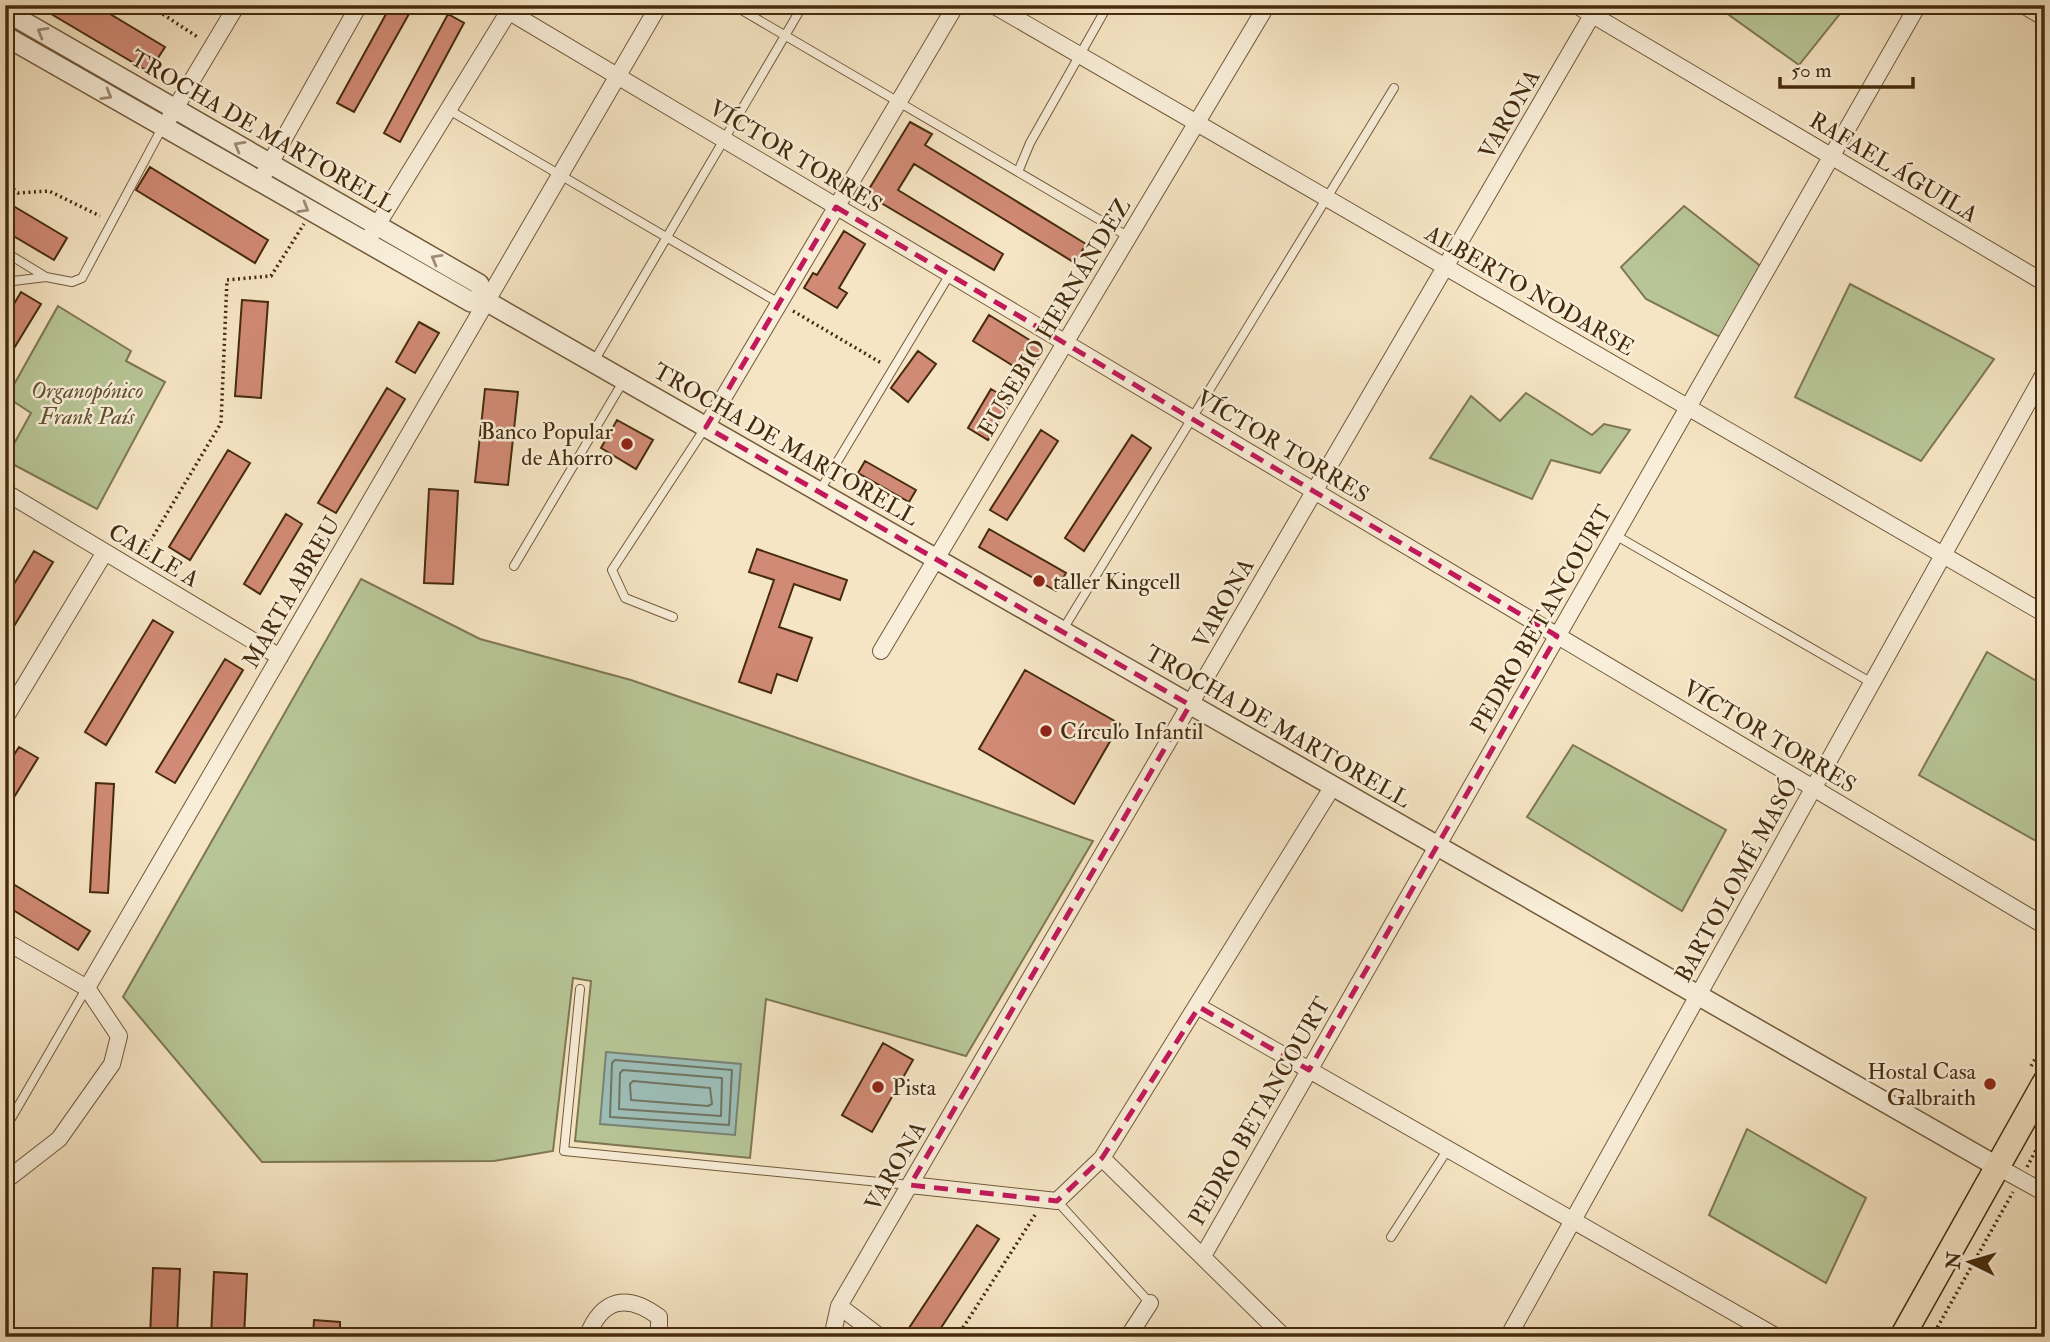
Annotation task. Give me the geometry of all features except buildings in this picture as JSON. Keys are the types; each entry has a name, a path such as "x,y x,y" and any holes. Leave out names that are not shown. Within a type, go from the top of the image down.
{"main road":[{"path":"1902,1337 2045,1082"}],"street":[{"path":"162,128 237,5"},
{"path":"260,183 359,5"},
{"name":"MARTA ABREU","path":"87,988 659,5"},
{"path":"706,427 956,5"},
{"name":"ALBERTO NODARSE","path":"993,5 2045,614"},
{"name":"EUSEBIO HERNÁNDEZ","path":"881,651 1267,5"},
{"name":"RAFAEL ÁGUILA","path":"1576,5 1596,10 1831,157 2045,283"},
{"name":"PEDRO BETANCOURT","path":"1203,1256 1918,5"},
{"path":"2023,5 2045,18"},
{"path":"366,243 449,110 504,8"},
{"name":"VÍCTOR TORRES","path":"504,8 2045,926"},
{"name":"TROCHA DE MARTORELL","path":"5,10 479,284 486,301"},
{"name":"VARONA","path":"832,1337 839,1306 1596,10"},
{"name":"TROCHA DE MARTORELL","path":"5,36 471,302 486,301 2045,1193"},
{"name":"BARTOLOMÉ MASÓ","path":"1508,1337 2045,372"},
{"name":"CALLE A","path":"5,492 280,657"},
{"path":"5,718 105,552"},
{"path":"910,1185 1050,1201 1102,1158 1199,1007 1333,786"},
{"path":"5,941 87,988 119,1036 112,1063 59,1139 5,1181"},
{"path":"1199,1007 1777,1337"},
{"path":"1102,1158 1284,1337"},
{"path":"587,1337 594,1317 605,1307 625,1302 641,1304 659,1317 659,1337"},
{"path":"1128,1337 1150,1303"},
{"path":"839,1306 880,1337"}],"lane":[{"path":"733,5 1129,237"},
{"path":"593,363 803,5"},
{"path":"1018,172 1108,5"},
{"path":"1062,631 1328,200 1394,88"},
{"path":"449,110 779,303"},
{"path":"5,282 46,277 72,282 82,278 162,128"},
{"path":"5,252 46,277"},
{"path":"819,492 950,274"},
{"path":"514,566 624,380"},
{"path":"673,617 625,598 612,570 706,427"},
{"path":"1615,535 1872,683"},
{"path":"5,1129 87,988"},
{"path":"580,989 564,1152 910,1185"},
{"path":"1391,1237 1448,1149"},
{"path":"1050,1201 1150,1303"}],"path":[{"path":"149,5 212,47"},
{"path":"5,182 18,193 49,191 112,222"},
{"path":"134,569 222,423 228,280 271,276 311,212"},
{"path":"779,303 894,370"},
{"path":"1932,1337 2045,1133"},
{"path":"957,1337 1050,1201"}],"highlighted area":[{"path":"836,207 1557,636 1309,1070 1199,1007 1102,1158 1057,1201 910,1185 1190,705 706,427"}],"green space":[{"path":"1715,5 1847,5 1799,65"},
{"path":"1684,206 1763,268 1722,338 1646,299 1621,267"},
{"path":"1850,284 1994,359 1921,461 1795,397"},
{"name":"Organopónico Frank País","path":"58,306 131,351 126,361 165,382 97,509 5,460 31,413 7,397"},
{"path":"1526,393 1592,435 1604,424 1630,430 1600,473 1551,460 1532,499 1430,458 1471,396 1500,421"},
{"path":"361,579 480,639 631,680 1093,841 966,1056 766,999 750,1158 575,1141 591,981 573,978 553,1151 494,1161 262,1162 123,997"},
{"path":"1987,652 2045,686 2045,846 1919,775"},
{"path":"1573,745 1726,830 1682,911 1527,817"},
{"path":"1747,1129 1866,1198 1826,1283 1709,1215"}],"water":[{"path":"606,1052 741,1064 735,1135 600,1124"}],"place":[{"name":"Banco Popular de Ahorro","path":"627,444"},
{"name":"taller Kingcell","path":"1039,581"},
{"name":"Círculo Infantil","path":"1046,731"},
{"name":"Hostal Casa Galbraith","path":"1990,1084"},
{"name":"Pista","path":"878,1087"}]}
